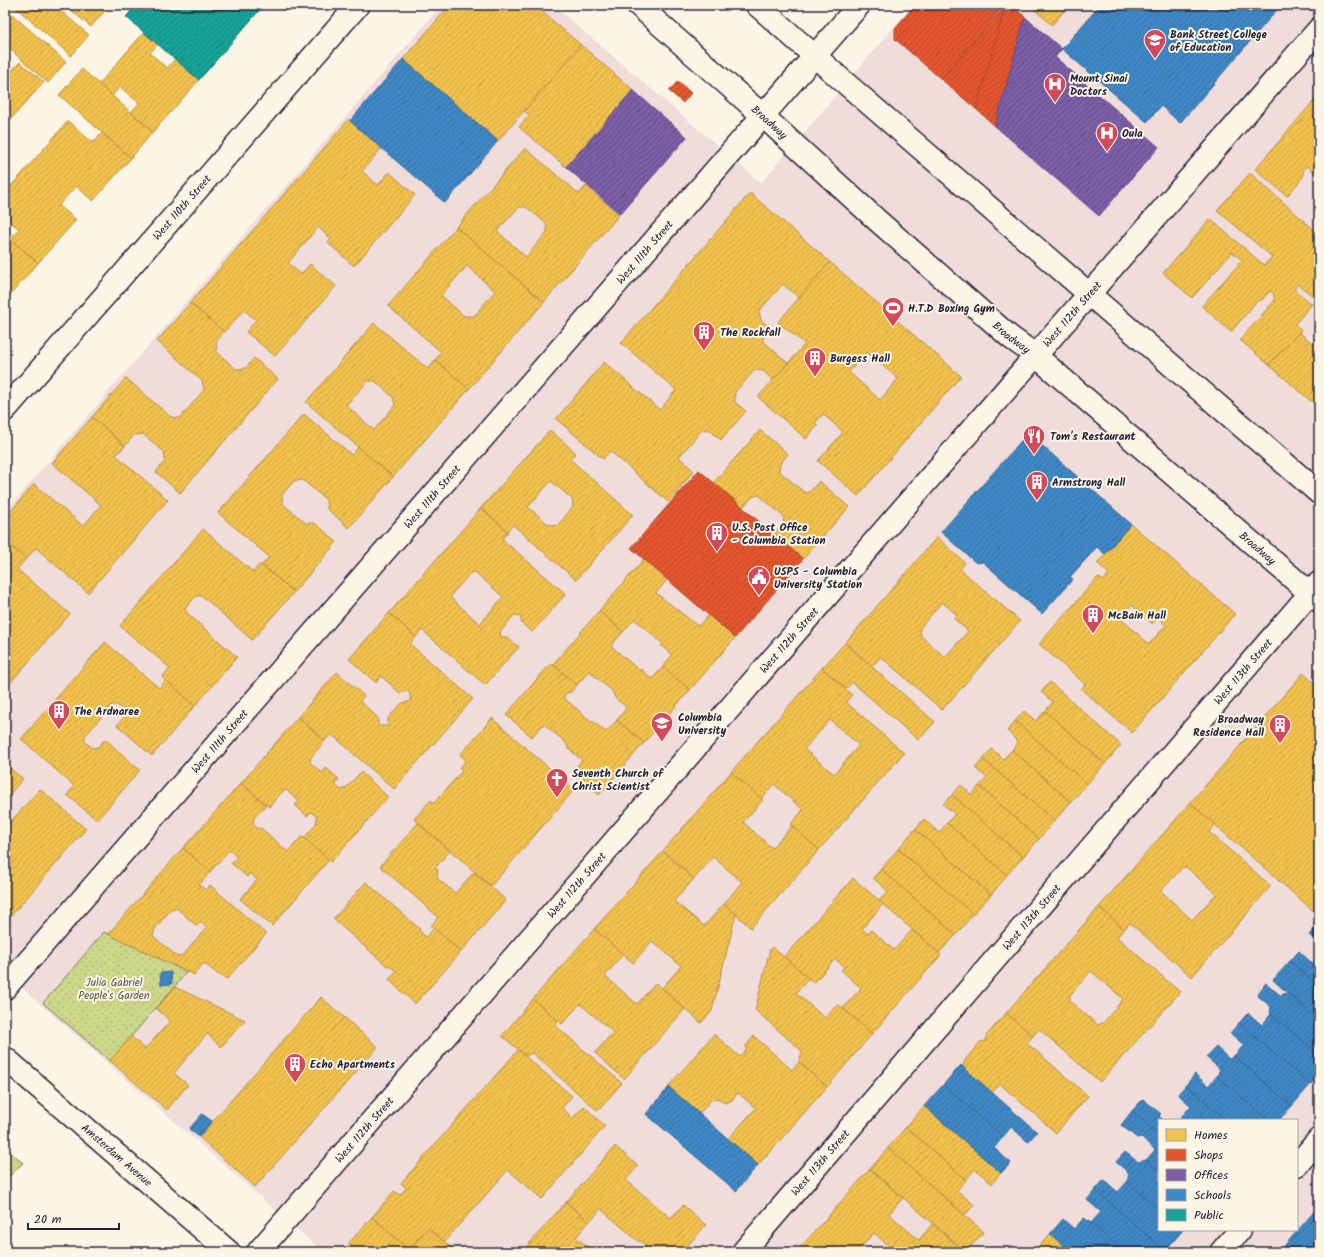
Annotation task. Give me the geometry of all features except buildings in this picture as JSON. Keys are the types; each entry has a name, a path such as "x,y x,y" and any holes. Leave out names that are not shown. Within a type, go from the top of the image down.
{"street":[{"name":"West 110th Street","path":"5,410 358,5"},
{"name":"Broadway","path":"638,5 896,237 1010,337 1035,355 1316,592"},
{"path":"757,5 1319,493"},
{"name":"West 111th Street","path":"5,988 860,5"},
{"name":"West 112th Street","path":"258,1252 1319,29"},
{"name":"West 113th Street","path":"743,1252 1316,592"},
{"name":"Amsterdam Avenue","path":"5,1058 229,1252"},
{"path":"1298,1164 1319,1139"},
{"path":"1221,1252 1239,1231"}],"shaded area":[{"name":"Columbia University","path":"442,5 553,5 761,183 913,5 1319,5 1319,1252 323,1252 5,973 5,512"}],"green space":[{"name":"Julia Gabriel People's Garden","path":"104,932 187,972 110,1061 43,1003"},
{"path":"5,1147 23,1163 5,1180"}],"place":[{"name":"Bank Street College of Education","path":"1155,60"},
{"name":"Mount Sinai Doctors","path":"1055,104"},
{"name":"Oula","path":"1107,152"},
{"name":"H.T.D Boxing Gym","path":"893,328"},
{"name":"The Rockfall","path":"704,352"},
{"name":"Burgess Hall","path":"815,378"},
{"name":"Tom's Restaurant","path":"1034,456"},
{"name":"Armstrong Hall","path":"1037,502"},
{"name":"U.S. Post Office - Columbia Station","path":"717,552"},
{"name":"USPS - Columbia University Station","path":"759,596"},
{"name":"McBain Hall","path":"1093,634"},
{"name":"The Ardnaree","path":"59,730"},
{"name":"Columbia University","path":"662,742"},
{"name":"Broadway Residence Hall","path":"1280,744"},
{"name":"Seventh Church of Christ Scientist","path":"557,798"},
{"name":"Echo Apartments","path":"295,1084"}]}
